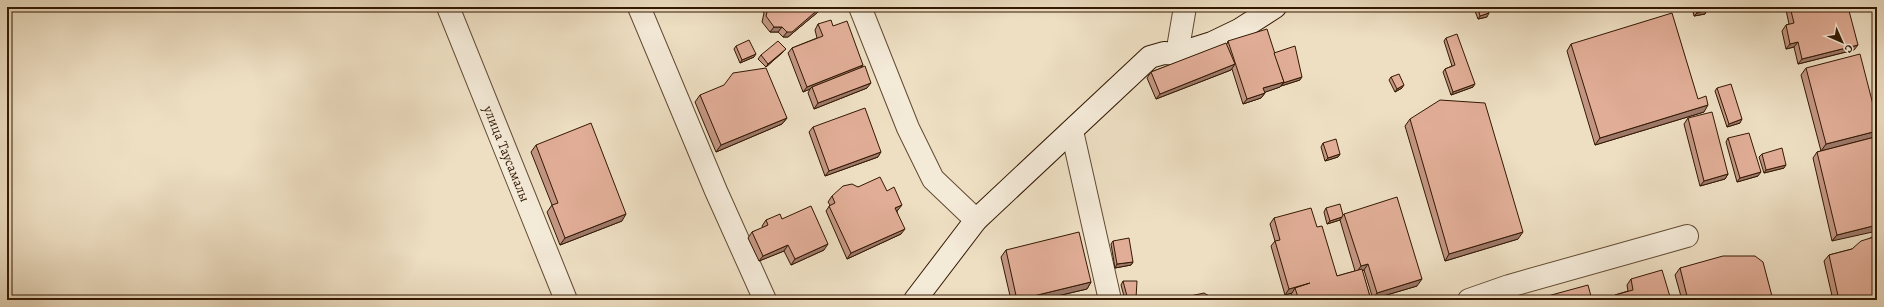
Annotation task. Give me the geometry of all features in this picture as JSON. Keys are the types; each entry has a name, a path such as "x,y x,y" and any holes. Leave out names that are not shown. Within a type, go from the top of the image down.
{"street":[{"name":"улица Таусамалы","path":"448,7 566,300"},
{"path":"639,7 716,191 765,300"},
{"path":"860,7 908,128 933,179 976,220"},
{"path":"1178,54 1185,7"},
{"path":"915,300 976,220 1150,57 1164,53 1178,54 1212,43 1239,30 1275,7"},
{"path":"1072,131 1110,300"},
{"path":"1469,300 1509,286 1687,236"}],"building":[{"path":"768,7 821,7 792,32 787,32 782,27 774,27 766,16"},
{"path":"1487,7 1489,13 1480,16 1478,8"},
{"path":"1695,7 1706,7 1707,10 1697,13"},
{"path":"1790,7 1848,7 1858,45 1802,59 1798,42 1790,44 1786,25 1794,23"},
{"path":"1672,13 1698,99 1706,96 1708,105 1600,138 1571,44"},
{"path":"831,20 833,26 847,21 863,65 807,87 792,48 823,36 818,24"},
{"path":"1267,29 1284,82 1263,88 1265,93 1247,99 1228,41"},
{"path":"1457,34 1475,84 1453,92 1445,69 1455,65 1446,38"},
{"path":"749,40 756,54 742,60 736,46"},
{"path":"778,41 786,49 768,64 761,55"},
{"path":"1226,43 1235,64 1160,94 1151,72"},
{"path":"1295,46 1302,77 1283,83 1284,82 1274,53"},
{"path":"1860,54 1877,120 1877,131 1826,144 1806,68"},
{"path":"865,66 871,83 818,103 812,87"},
{"path":"766,68 787,118 721,145 700,95 724,85 733,73"},
{"path":"1399,74 1404,85 1397,89 1391,77"},
{"path":"1731,84 1742,119 1729,124 1717,88"},
{"path":"1440,100 1485,103 1523,232 1449,254 1410,119"},
{"path":"865,108 881,152 829,171 813,127"},
{"path":"1712,112 1728,174 1704,181 1688,118"},
{"path":"591,123 626,214 565,238 552,205 558,203 536,145"},
{"path":"1749,133 1761,172 1740,178 1728,138"},
{"path":"1875,137 1877,145 1877,172 1873,173 1877,190 1877,225 1837,235 1817,152"},
{"path":"1336,139 1340,154 1328,158 1323,143"},
{"path":"1782,148 1786,165 1766,170 1762,154"},
{"path":"880,177 887,191 894,187 902,205 895,208 905,229 851,253 829,206 835,203 832,196 843,186 852,184 858,187"},
{"path":"1397,197 1422,279 1377,293 1368,264 1361,266 1344,214"},
{"path":"1340,204 1343,215 1342,217 1330,221 1326,208"},
{"path":"811,206 828,244 795,259 788,245 763,256 752,232 768,225 766,220 780,214 782,219"},
{"path":"1311,208 1317,227 1322,226 1337,276 1362,269 1371,300 1299,300 1295,288 1310,283 1289,289 1275,241 1280,240 1274,218"},
{"path":"1079,232 1091,282 1017,300 1006,250"},
{"path":"1877,236 1877,300 1839,300 1829,255 1852,249 1861,241"},
{"path":"1129,238 1133,262 1117,264 1113,241"},
{"path":"1723,256 1755,256 1763,262 1773,300 1688,300 1680,268"},
{"path":"1662,270 1671,300 1617,300 1615,295 1633,290 1631,279"},
{"path":"1123,281 1137,281 1136,298 1128,300"},
{"path":"1588,285 1592,300 1533,300"},
{"path":"1204,293 1216,300 1172,300"},
{"path":"657,297 658,300 650,300"}]}
